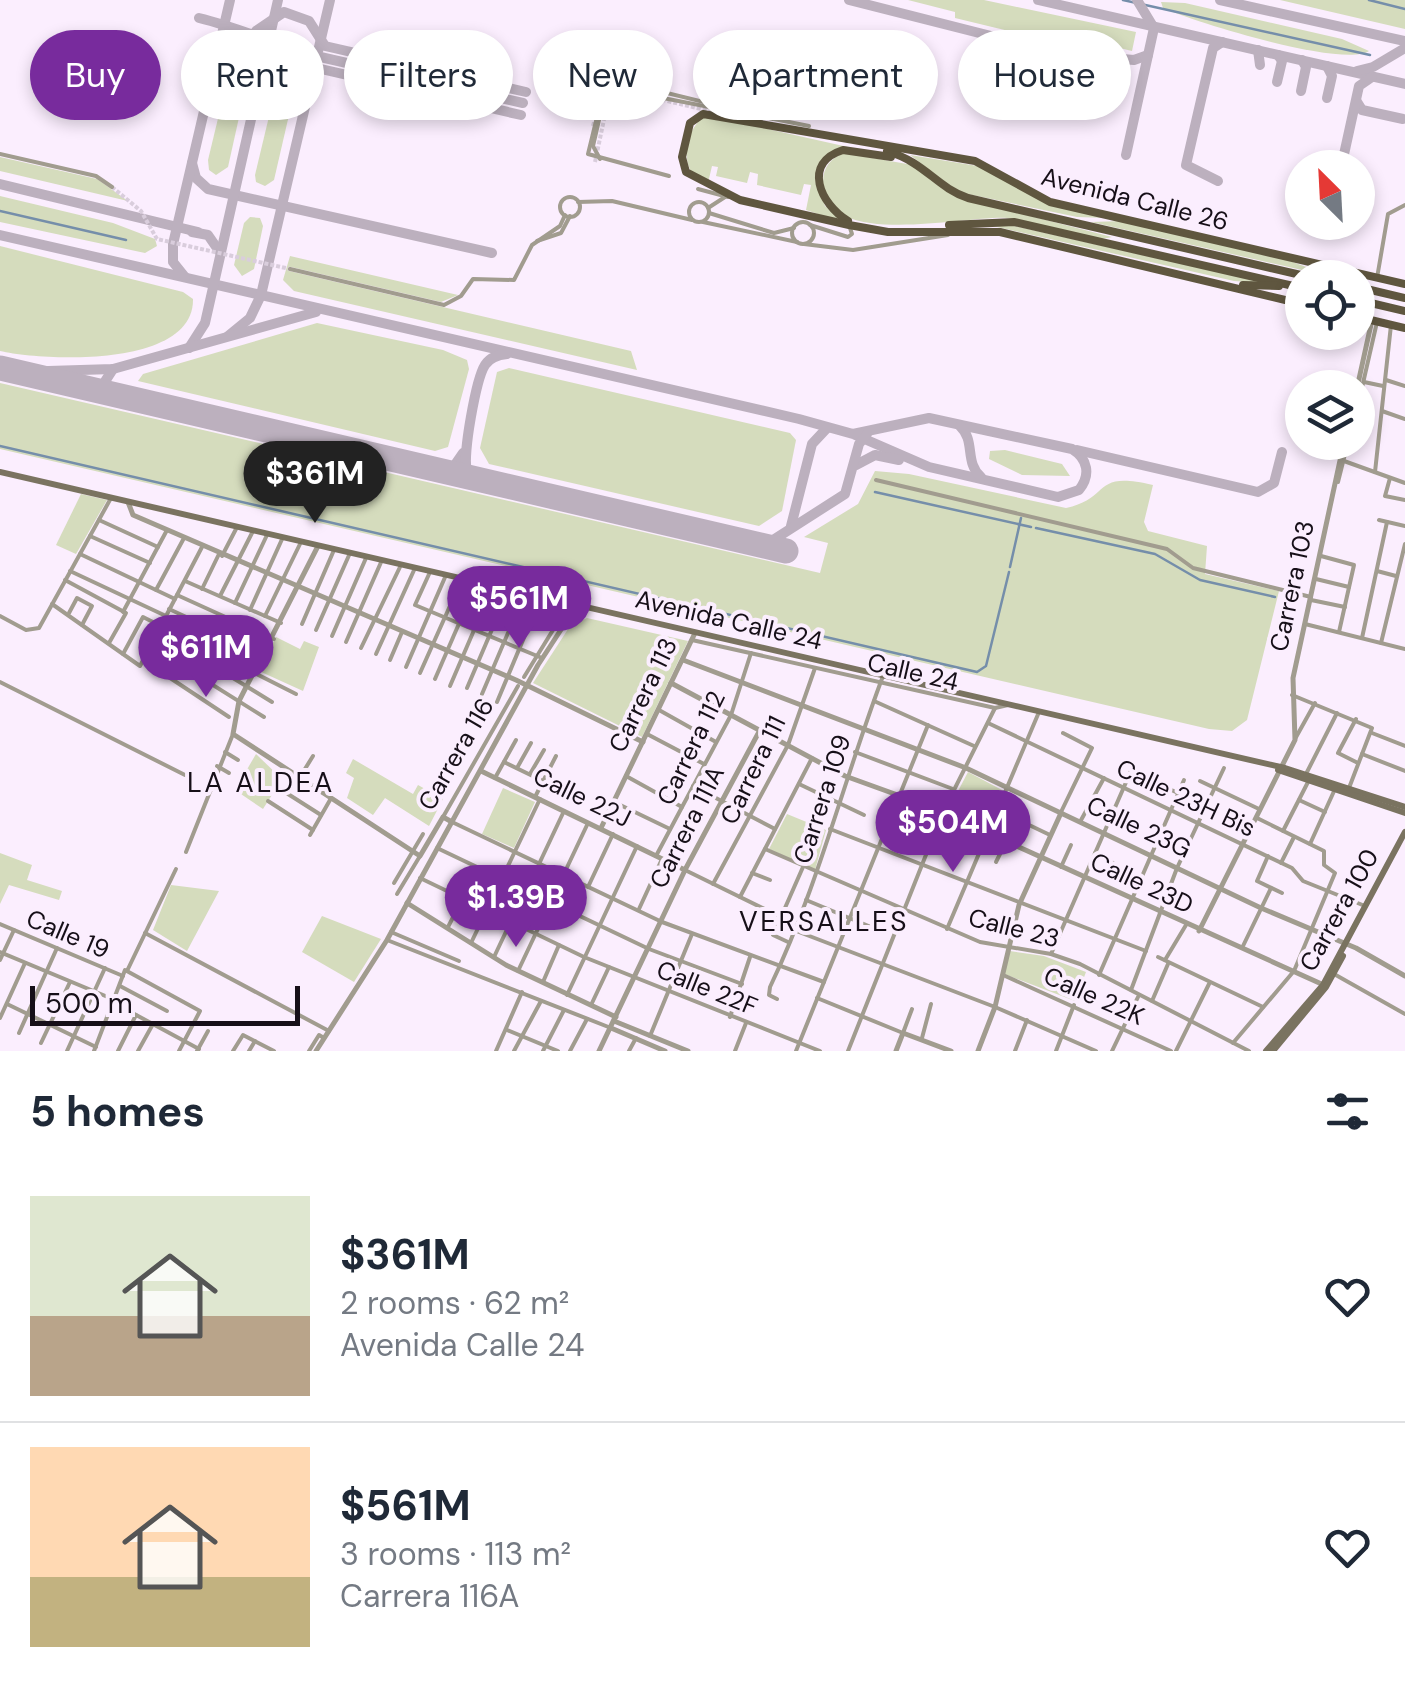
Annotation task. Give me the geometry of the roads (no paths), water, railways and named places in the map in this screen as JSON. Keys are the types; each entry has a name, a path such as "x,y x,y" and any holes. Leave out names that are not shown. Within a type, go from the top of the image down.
{"main road":[{"name":"Avenida Calle 26","path":"1285,299 982,229 868,229 740,200 697,182 684,170 688,131 697,115 980,163 1042,199 1297,260"},
{"name":"Avenida Calle 26","path":"861,143 913,159 962,196 1285,271"},
{"path":"868,229 842,218 824,200 818,178 826,158 837,151 857,150 928,170"},
{"path":"1062,218 1123,219"},
{"name":"Avenida Calle 26","path":"900,231 1003,220 1285,285"},
{"path":"1086,239 1114,240 1100,227"},
{"name":"Avenida Calle 26","path":"1040,241 1282,298"},
{"path":"1184,262 1170,254 1170,249 1214,254"},
{"name":"Avenida Calle 26","path":"1377,278 1405,284"},
{"path":"1229,283 1285,288"},
{"path":"1375,292 1405,298"},
{"path":"1375,304 1405,311"},
{"path":"1375,321 1405,328"},
{"name":"Avenida Calle 24","path":"0,472 573,604 694,636 1278,768 1348,790"},
{"name":"Avenida Calle 24","path":"1307,778 1405,810"},
{"name":"Carrera 100","path":"1266,1051 1334,974 1405,832"},
{"name":"Carrera 100","path":"1274,1051 1324,986 1405,841"}],"street":[{"path":"668,176 596,156 593,148 606,93 612,88 737,116 809,126"},
{"path":"0,154 96,176 112,187"},
{"path":"698,188 740,200"},
{"path":"702,222 726,196"},
{"path":"568,216 560,208 564,200 608,200 692,220 804,244 813,238 810,225 803,222 774,233 709,210 698,201 688,210 670,214"},
{"path":"290,269 444,305 461,296 470,280 512,282 537,241 568,216 578,213 578,202"},
{"path":"1377,278 1388,214 1405,205"},
{"path":"688,210 692,220"},
{"name":"Avenida Calle 26","path":"810,225 845,237 852,234 849,225"},
{"path":"794,228 797,242"},
{"name":"Avenida Calle 26","path":"804,244 865,249 982,229"},
{"path":"1374,472 1391,324"},
{"path":"1375,383 1405,386"},
{"path":"1382,411 1405,419"},
{"name":"Carrera 103","path":"1295,740 1291,694 1342,460"},
{"path":"1344,461 1405,483"},
{"name":"Carrera 103","path":"1338,482 1344,461"},
{"path":"1390,478 1386,496 1405,500"},
{"path":"876,480 1167,549 1192,568 1344,608"},
{"path":"0,616 34,631 111,498"},
{"path":"128,502 131,514 266,576 507,676 704,764"},
{"path":"99,520 158,546"},
{"path":"1380,520 1405,526"},
{"path":"1362,638 1387,522"},
{"path":"202,589 237,527"},
{"path":"108,643 167,530"},
{"path":"220,596 252,530"},
{"path":"235,603 268,534"},
{"path":"90,536 150,562"},
{"path":"156,590 184,538"},
{"path":"250,610 283,538"},
{"path":"264,616 301,542"},
{"path":"1381,642 1405,544"},
{"path":"141,663 202,546"},
{"path":"186,852 213,789 217,766 233,734 239,702 318,546"},
{"path":"302,624 334,549"},
{"path":"316,630 350,553"},
{"path":"80,554 274,639"},
{"path":"1321,556 1354,565 1339,632"},
{"path":"332,636 366,557"},
{"path":"346,642 382,560"},
{"path":"361,648 400,565"},
{"path":"376,654 415,568"},
{"path":"70,571 166,616"},
{"path":"1377,571 1398,576"},
{"path":"430,572 414,605 540,657"},
{"path":"406,667 446,575"},
{"path":"1316,578 1349,587"},
{"path":"420,673 462,579"},
{"path":"66,580 125,613"},
{"path":"184,581 282,623"},
{"path":"435,679 477,582"},
{"path":"450,686 493,586"},
{"path":"467,688 509,590"},
{"path":"482,694 525,594"},
{"path":"497,702 540,597"},
{"path":"68,615 77,598 92,606 82,624"},
{"path":"52,604 123,654 158,669 229,718"},
{"path":"524,677 573,604"},
{"path":"169,610 266,654"},
{"path":"123,654 142,617 296,694"},
{"path":"207,681 240,624"},
{"path":"1306,624 1404,648 1405,637"},
{"path":"158,669 177,632"},
{"path":"390,660 402,632"},
{"name":"Calle 24","path":"694,636 751,653 882,679 995,708 1008,705"},
{"name":"Carrera 113","path":"601,829 694,636"},
{"path":"180,665 193,640"},
{"name":"Carrera 112","path":"638,910 670,830 731,715 751,653"},
{"path":"165,655 264,716"},
{"path":"315,1051 387,940 540,657"},
{"name":"Calle 23G","path":"682,660 966,768 1261,908 1347,944 1405,976"},
{"path":"232,678 240,663"},
{"path":"215,667 272,702"},
{"name":"Carrera 111","path":"713,884 788,745 815,668"},
{"name":"Carrera 109","path":"777,999 768,995 770,987 817,873 845,776 882,679"},
{"path":"0,682 185,775"},
{"name":"Calle 23D","path":"672,683 845,776 943,812 1324,986"},
{"name":"Carrera 116","path":"397,894 508,711 518,686"},
{"path":"1291,694 1356,720 1405,746"},
{"path":"971,696 977,704"},
{"path":"874,701 976,747"},
{"path":"1200,931 1278,768 1315,704"},
{"path":"848,1051 943,812 995,708"},
{"path":"659,710 716,742"},
{"path":"948,929 1040,712"},
{"path":"1283,831 1337,713"},
{"path":"1356,720 1338,754 1358,763"},
{"name":"Calle 23H Bis","path":"988,723 1268,856 1303,881 1366,906"},
{"path":"796,1051 928,725"},
{"name":"Carrera 111A","path":"599,1051 686,870 760,730"},
{"path":"1348,790 1372,731"},
{"path":"978,1051 995,1007 1019,905 1092,748 1063,733"},
{"path":"233,734 420,856"},
{"path":"495,778 516,740"},
{"path":"518,768 532,744"},
{"path":"530,774 544,750"},
{"path":"224,752 238,760"},
{"path":"854,752 954,790"},
{"path":"1362,754 1405,771"},
{"path":"300,778 313,756"},
{"path":"471,942 556,756"},
{"path":"740,896 812,758"},
{"path":"504,762 543,782"},
{"path":"1052,954 1062,921 1134,764"},
{"path":"217,766 229,772"},
{"name":"Calle 22J","path":"472,766 781,917"},
{"path":"1131,990 1177,868 1224,768"},
{"path":"1132,772 1178,793"},
{"path":"626,776 682,807"},
{"path":"1080,822 1104,778"},
{"path":"1099,975 1128,898 1184,780"},
{"path":"1200,781 1259,809"},
{"path":"799,784 864,815"},
{"path":"277,786 322,815"},
{"path":"693,786 775,830"},
{"path":"1310,845 1336,789"},
{"path":"268,801 311,832 331,798"},
{"path":"1299,800 1325,812"},
{"path":"614,802 670,830"},
{"path":"539,864 564,811"},
{"path":"1233,1043 1294,971 1334,871 1324,866 1326,852 1255,817"},
{"path":"443,818 662,922 824,982"},
{"path":"518,971 588,822"},
{"path":"1027,824 1050,835"},
{"path":"830,829 1146,951"},
{"path":"394,883 422,834"},
{"path":"588,887 613,834"},
{"path":"1281,863 1294,837"},
{"path":"996,862 1006,842"},
{"path":"1061,868 1072,845"},
{"path":"567,994 637,846"},
{"path":"437,848 649,948 742,984"},
{"name":"Calle 23","path":"765,848 980,942 1052,954 1249,1051"},
{"path":"1094,852 1113,863"},
{"path":"1268,856 1258,882 1282,892"},
{"path":"790,942 774,935 802,867"},
{"path":"7,1004 95,1049 125,972 176,868"},
{"path":"752,873 770,880"},
{"name":"Calle 22F","path":"420,878 584,957 820,1051"},
{"path":"1242,949 1271,888"},
{"path":"448,927 463,898"},
{"path":"806,900 871,927"},
{"path":"407,904 518,971 688,1051"},
{"path":"494,957 511,921"},
{"name":"Calle 19","path":"0,924 104,968 125,972 200,1011 184,1041"},
{"path":"778,924 1028,1020 1096,1051"},
{"path":"1152,1001 1186,925"},
{"path":"0,960 14,930"},
{"path":"391,932 460,961"},
{"path":"144,933 328,1031"},
{"path":"650,1036 692,933"},
{"path":"387,940 666,1051"},
{"path":"543,982 560,945"},
{"path":"19,1033 57,948"},
{"path":"2,953 94,992 198,1050 208,1031"},
{"path":"730,1016 750,956"},
{"path":"1158,957 1264,1007"},
{"path":"0,1018 25,963"},
{"path":"590,1007 609,967"},
{"path":"66,1051 104,968"},
{"path":"1334,974 1405,1014"},
{"name":"Calle 22K","path":"1003,975 1173,1051"},
{"path":"41,1043 70,982"},
{"path":"1173,1051 1210,982"},
{"path":"120,986 167,1012"},
{"path":"496,1051 522,992"},
{"path":"1112,1051 1140,995"},
{"path":"818,998 951,1051"},
{"path":"514,1051 541,1001"},
{"path":"921,1040 931,1004"},
{"path":"1056,1051 1074,1004"},
{"path":"896,1051 912,1009"},
{"path":"544,1048 564,1010"},
{"path":"118,1051 136,1015"},
{"path":"570,1051 586,1019"},
{"path":"1016,1051 1028,1020"},
{"path":"735,1051 746,1023"},
{"path":"138,1051 153,1024"},
{"path":"505,1029 558,1051"},
{"path":"233,1051 242,1035 271,1050"},
{"path":"629,1051 636,1038"},
{"path":"178,1051 184,1041"},
{"path":"250,1051 255,1041"}],"waterway":[{"path":"1123,0 1370,55"},
{"path":"1369,0 1405,9"},
{"path":"0,211 126,240"},
{"path":"0,446 977,672 986,666 1009,572"},
{"path":"875,492 1031,527"},
{"path":"1010,567 1021,518"},
{"path":"1036,528 1155,554 1200,580 1275,597"}],"tunnel":[{"path":"673,102 693,107"},
{"path":"593,126 595,120"},
{"path":"595,162 604,120"},
{"path":"759,120 763,121"},
{"path":"112,187 141,211 157,239 290,269"}],"district":[{"name":"LA ALDEA","path":"261,782"},
{"name":"VERSALLES","path":"824,921"}]}
